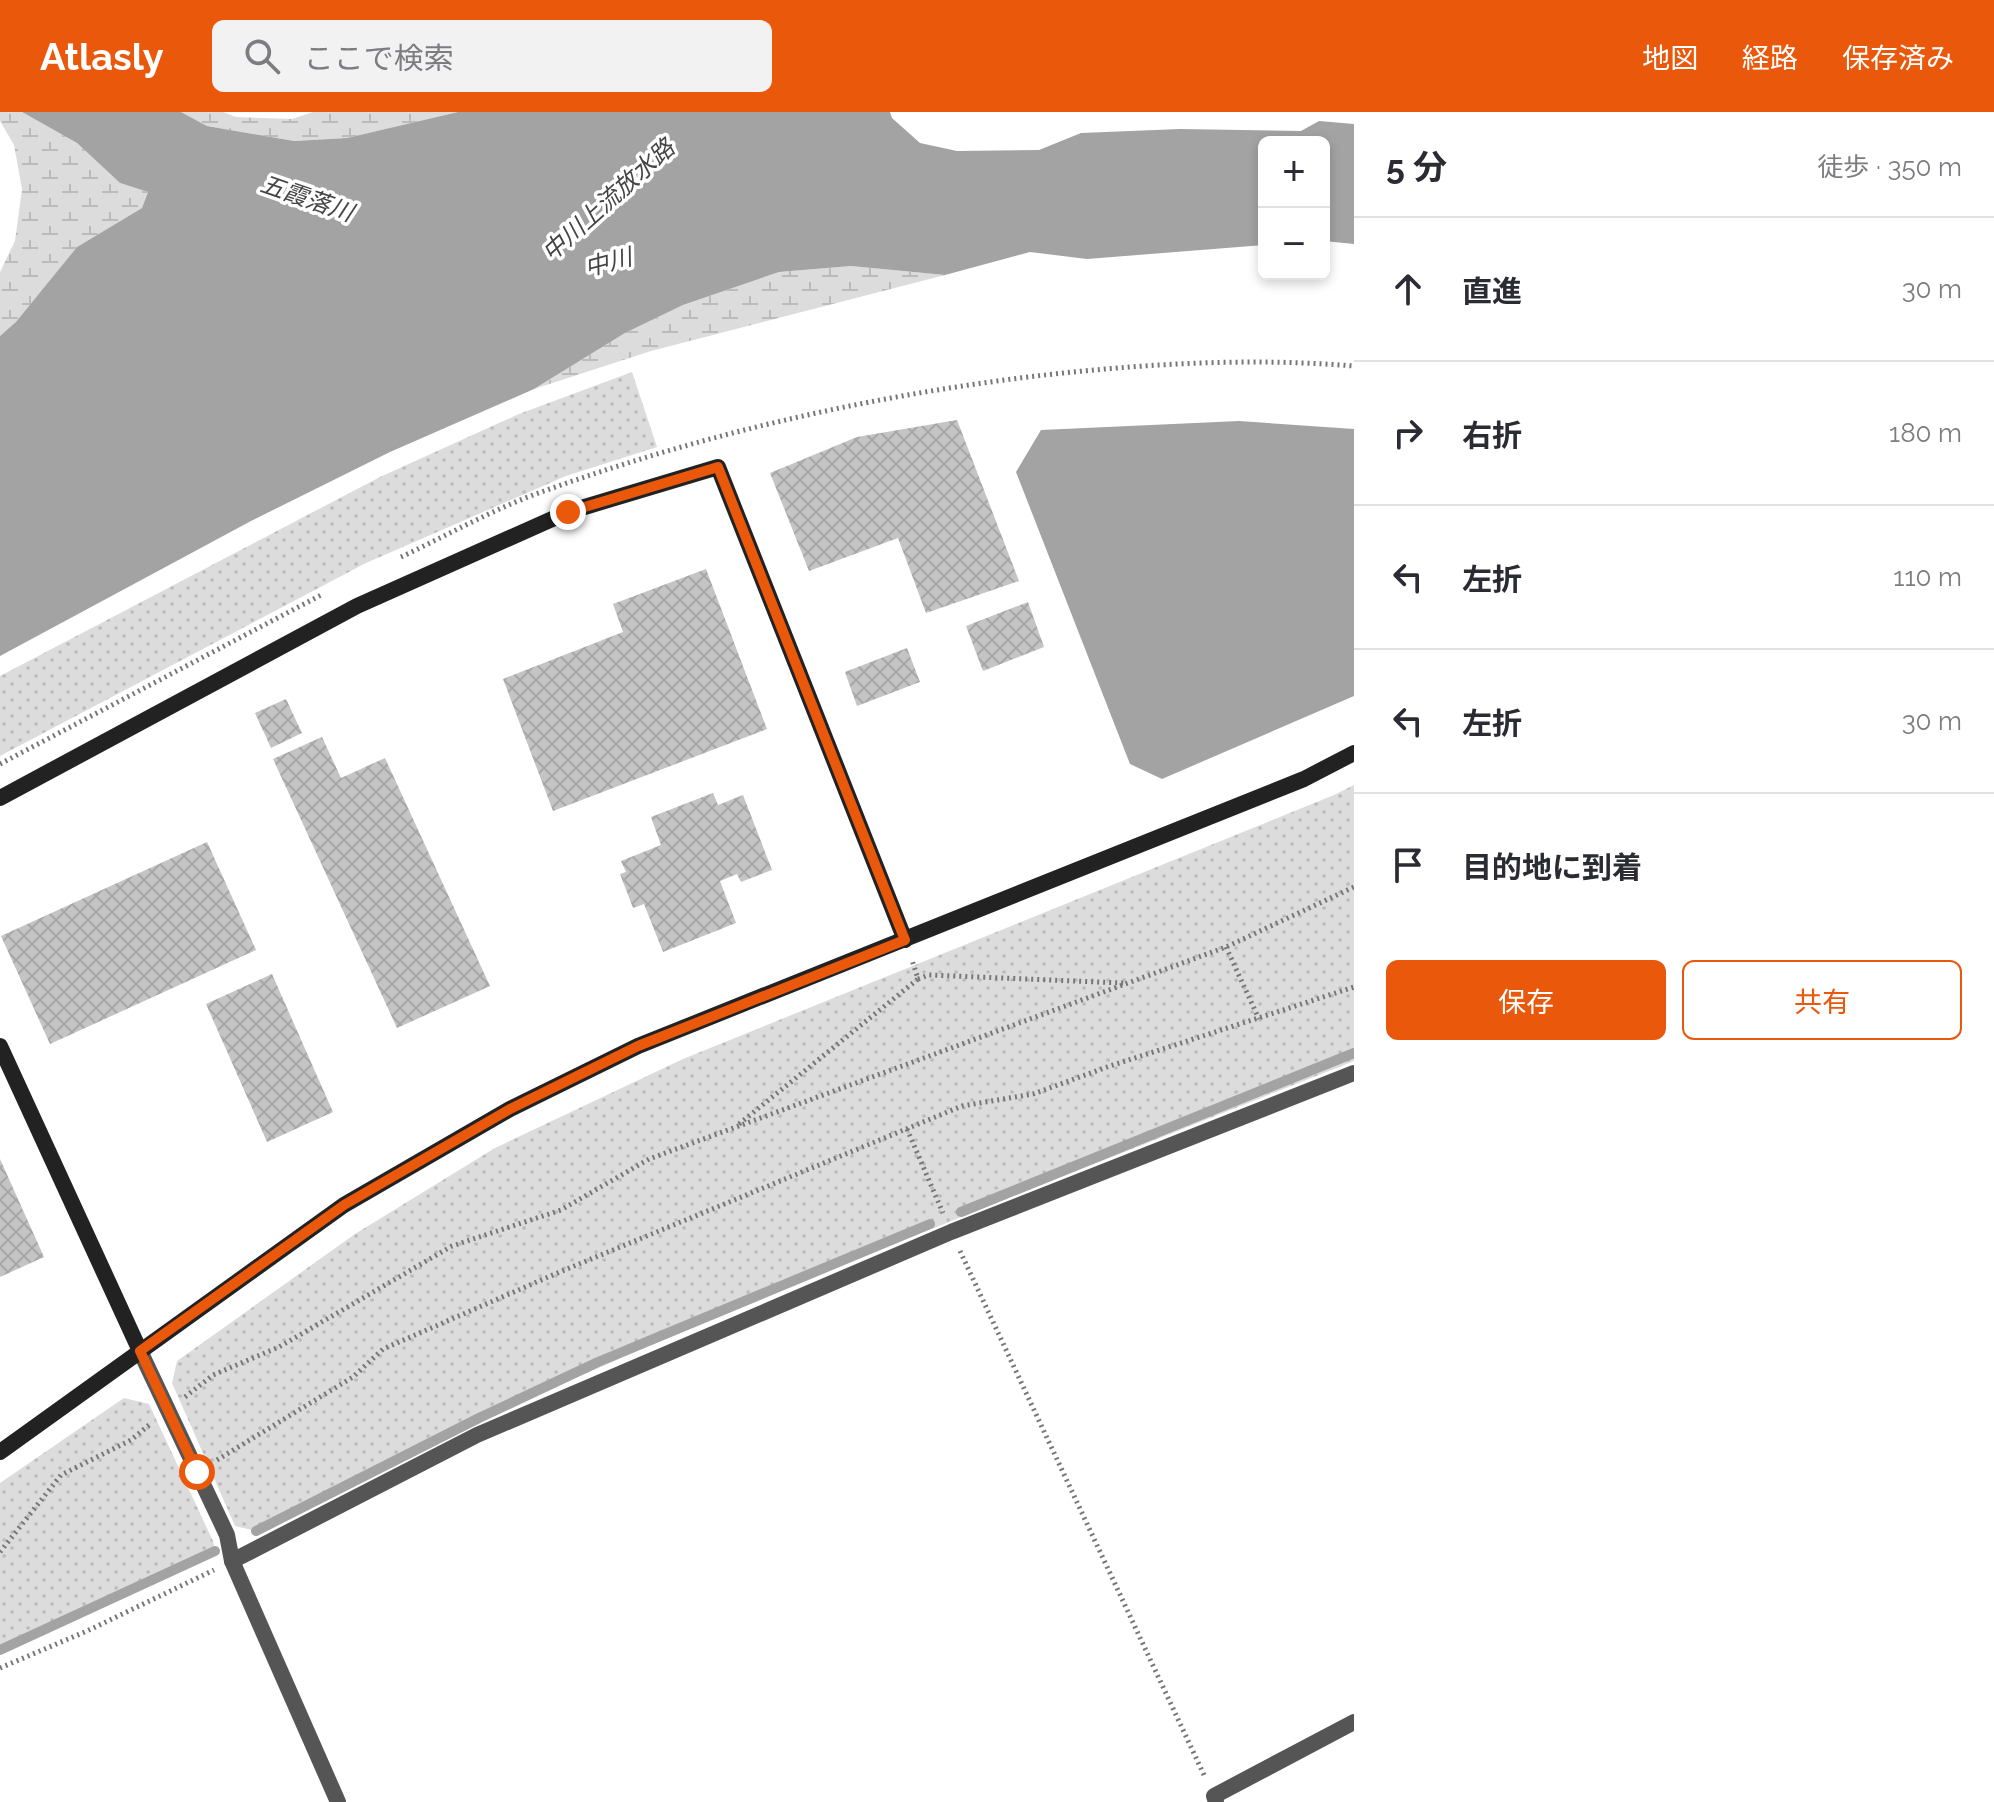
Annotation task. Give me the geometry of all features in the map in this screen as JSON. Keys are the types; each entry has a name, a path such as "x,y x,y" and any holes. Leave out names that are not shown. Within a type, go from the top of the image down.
{"street":[{"path":"0,798 357,606 568,512 718,467 905,940"},
{"path":"0,1452 344,1205 510,1109 638,1046 1304,779 1354,753"},
{"path":"0,1046 227,1535 232,1561 338,1802"},
{"path":"232,1561 477,1435 951,1232 1354,1073"},
{"path":"1215,1799 1354,1722"}],"path":[{"path":"366,1297 452,1246 561,1210 649,1159 1226,947 1354,887"},
{"path":"1226,947 1259,1019"},
{"path":"911,959 918,979"},
{"path":"734,1128 918,979 929,975 1128,983"},
{"path":"197,1472 353,1377 383,1349 562,1271 962,1106 1033,1094 1354,987"},
{"path":"907,1129 951,1232 1215,1799"},
{"path":"0,1668 87,1631 232,1561"}],"green space":[{"path":"0,112 22,112 77,143 120,183 148,192 142,208 77,247 16,323 0,336 0,272 15,241 22,189 14,145 0,121"},
{"path":"181,112 223,112 236,117 292,119 313,112 458,112 347,138 294,141 207,126"},
{"path":"851,266 945,275 651,351 534,389 625,333 683,305 779,272"},
{"path":"632,372 657,447 566,476 366,563 0,756 0,676 380,477 519,414"},
{"path":"1354,785 1354,1061 883,1248 603,1366 260,1532 235,1526 172,1383 177,1361 355,1234 495,1148 683,1059"},
{"path":"124,1398 149,1404 213,1541 216,1555 0,1654 0,1483"}],"water":[{"path":"22,112 181,112 207,126 294,141 347,138 458,112 890,112 892,118 920,143 957,151 1039,150 1081,133 1180,129 1301,131 1319,121 1354,124 1354,244 1330,242 1330,136 1258,136 1258,245 1087,259 1030,252 945,275 851,266 779,272 683,305 625,333 534,389 390,452 251,521 0,656 0,336 16,322 77,247 142,208 148,192 120,183 77,143"},
{"path":"1239,421 1354,429 1354,696 1162,779 1130,764 1016,472 1041,430"}],"building":[{"path":"957,420 1019,581 926,613 898,538 809,571 770,473 857,437"},
{"path":"706,569 767,729 553,811 503,679 623,632 613,604"},
{"path":"1028,602 1044,647 983,671 966,626"},
{"path":"907,648 920,682 857,706 845,672"},
{"path":"286,699 302,733 271,748 255,713"},
{"path":"322,737 341,778 385,758 490,986 397,1028 273,759"},
{"path":"713,793 718,805 743,795 772,870 741,882 737,874 720,881 736,923 663,952 644,904 633,908 620,874 626,872 621,861 661,845 651,817"},
{"path":"207,842 256,950 50,1044 1,936"},
{"path":"272,974 333,1112 267,1142 206,1004"},
{"path":"0,1159 44,1257 0,1277"}],"waterway":[{"path":"961,1212 1354,1053"},
{"path":"256,1531 479,1418 598,1362 930,1224"},
{"path":"0,1650 215,1551"}],"route":[{"path":"197,1472 140,1351 344,1205 510,1109 638,1046 905,940 718,467 568,512"}],"water label":[{"name":"五霞落川","path":"307,198"},
{"name":"中川上流放水路","path":"608,200"},
{"name":"中川","path":"608,262"}]}
